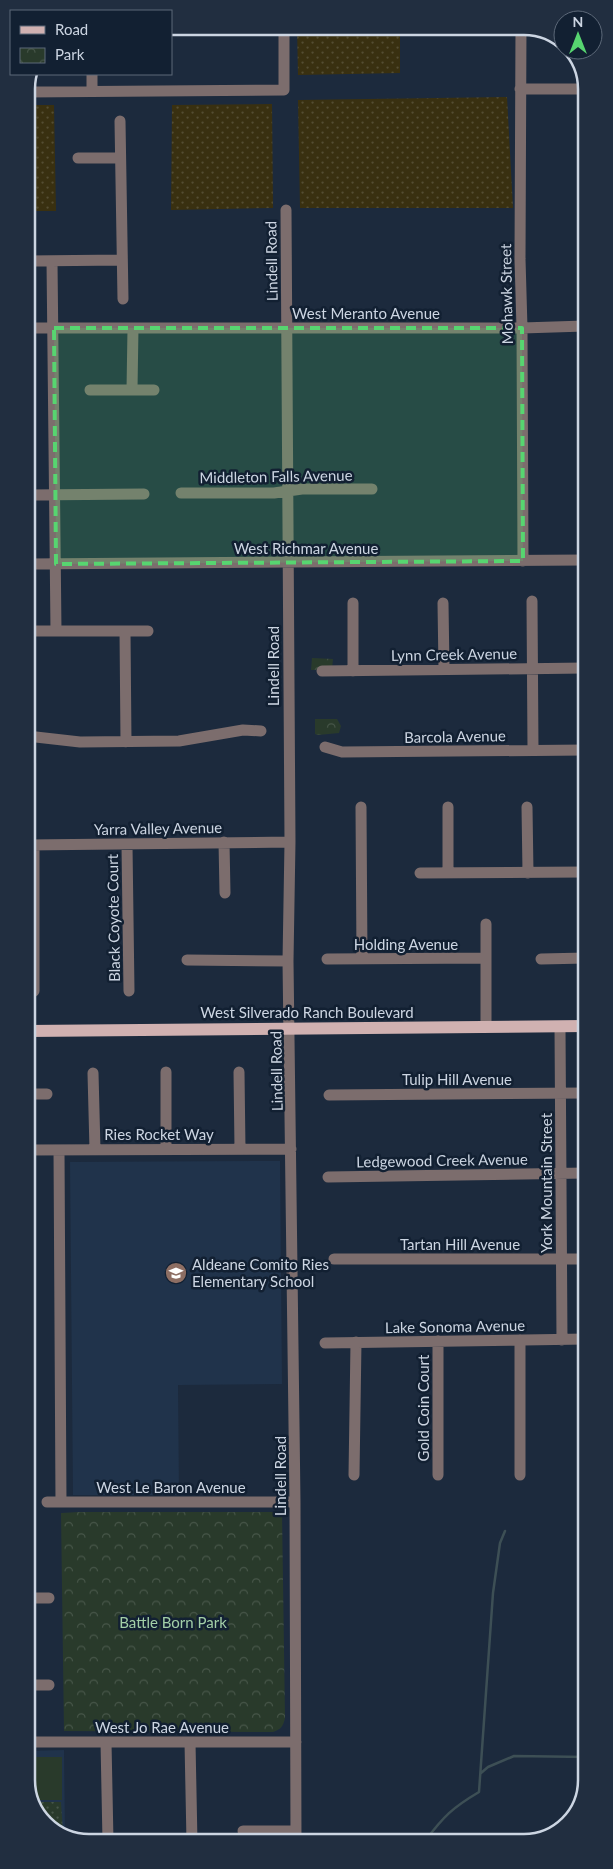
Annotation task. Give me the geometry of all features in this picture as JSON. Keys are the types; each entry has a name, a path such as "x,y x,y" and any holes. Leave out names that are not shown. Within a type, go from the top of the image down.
{"main road":[{"name":"West Silverado Ranch Boulevard","path":"35,1031 578,1026"}],"street":[{"path":"35,92 284,90 284,35"},
{"name":"Mohawk Street","path":"521,35 520,258 523,561"},
{"path":"92,75 92,91"},
{"path":"520,88 578,88"},
{"path":"120,121 123,299"},
{"path":"78,158 120,158"},
{"name":"Lindell Road","path":"286,210 290,842 288,961 295,1502 296,1834"},
{"path":"35,261 122,260"},
{"path":"52,261 56,632"},
{"name":"West Meranto Avenue","path":"35,328 522,328 578,326"},
{"path":"132,390 133,328"},
{"path":"90,390 154,390"},
{"name":"Middleton Falls Avenue","path":"181,493 274,493 302,489 372,489"},
{"path":"35,495 144,494"},
{"name":"West Richmar Avenue","path":"35,564 578,560"},
{"path":"532,601 533,750"},
{"path":"353,603 353,670"},
{"path":"444,603 444,670"},
{"path":"125,631 126,742"},
{"path":"35,632 148,631"},
{"name":"Lynn Creek Avenue","path":"322,671 578,668"},
{"path":"35,737 80,742 180,741 243,730 260,731"},
{"name":"Barcola Avenue","path":"324,747 342,752 578,750"},
{"path":"361,807 362,959"},
{"path":"448,807 448,873"},
{"path":"527,807 528,873"},
{"path":"224,842 225,893"},
{"name":"Yarra Valley Avenue","path":"35,845 290,842"},
{"name":"Black Coyote Court","path":"128,844 129,991"},
{"path":"420,874 578,872"},
{"path":"486,924 486,1027"},
{"name":"Holding Avenue","path":"327,959 486,958"},
{"path":"542,959 578,958"},
{"path":"187,960 288,961"},
{"name":"York Mountain Street","path":"560,1027 562,1340"},
{"path":"166,1072 166,1149"},
{"path":"239,1072 240,1149"},
{"path":"93,1074 95,1150"},
{"name":"Tulip Hill Avenue","path":"329,1095 578,1093"},
{"path":"35,1094 48,1094"},
{"name":"Ries Rocket Way","path":"35,1150 291,1149"},
{"path":"59,1150 62,1502"},
{"name":"Ledgewood Creek Avenue","path":"328,1177 578,1173"},
{"name":"Tartan Hill Avenue","path":"334,1259 578,1259"},
{"name":"Lake Sonoma Avenue","path":"324,1343 578,1339"},
{"path":"520,1340 520,1475"},
{"name":"Gold Coin Court","path":"438,1341 438,1475"},
{"path":"354,1475 356,1342"},
{"name":"West Le Baron Avenue","path":"47,1502 295,1502"},
{"path":"35,1598 49,1598"},
{"path":"35,1685 49,1685"},
{"name":"West Jo Rae Avenue","path":"35,1742 296,1742"},
{"path":"106,1742 108,1834"},
{"path":"190,1742 192,1834"},
{"path":"243,1831 275,1834"}],"highlighted area":[{"path":"54,328 522,328 523,561 56,564"}],"shaded area":[{"name":"Aldeane Comito Ries Elementary School","path":"280,1161 282,1384 178,1385 179,1495 73,1495 70,1162"},
{"path":"64,1750 65,1828 53,1821 39,1800 35,1787 35,1751"}],"green space":[{"path":"312,658 333,659 332,669 311,670"},
{"path":"315,719 337,719 341,726 339,733 315,734"},
{"name":"Battle Born Park","path":"282,1512 285,1718 280,1729 273,1732 64,1731 61,1513"},
{"path":"35,1757 62,1757 62,1800 39,1800 35,1787"},
{"path":"40,1802 61,1802 63,1827 53,1821"}],"sand":[{"path":"297,35 400,35 400,73 298,75"},
{"path":"507,97 513,208 300,208 298,100"},
{"path":"272,104 273,208 171,210 172,105"},
{"path":"35,105 54,105 56,211 35,211"}],"waterway":[{"path":"431,1834 449,1813 479,1792 493,1593 500,1543 505,1531"},
{"path":"481,1773 488,1767 514,1756 578,1757"}],"place":[{"name":"Aldeane Comito Ries Elementary School","path":"176,1273"}]}
